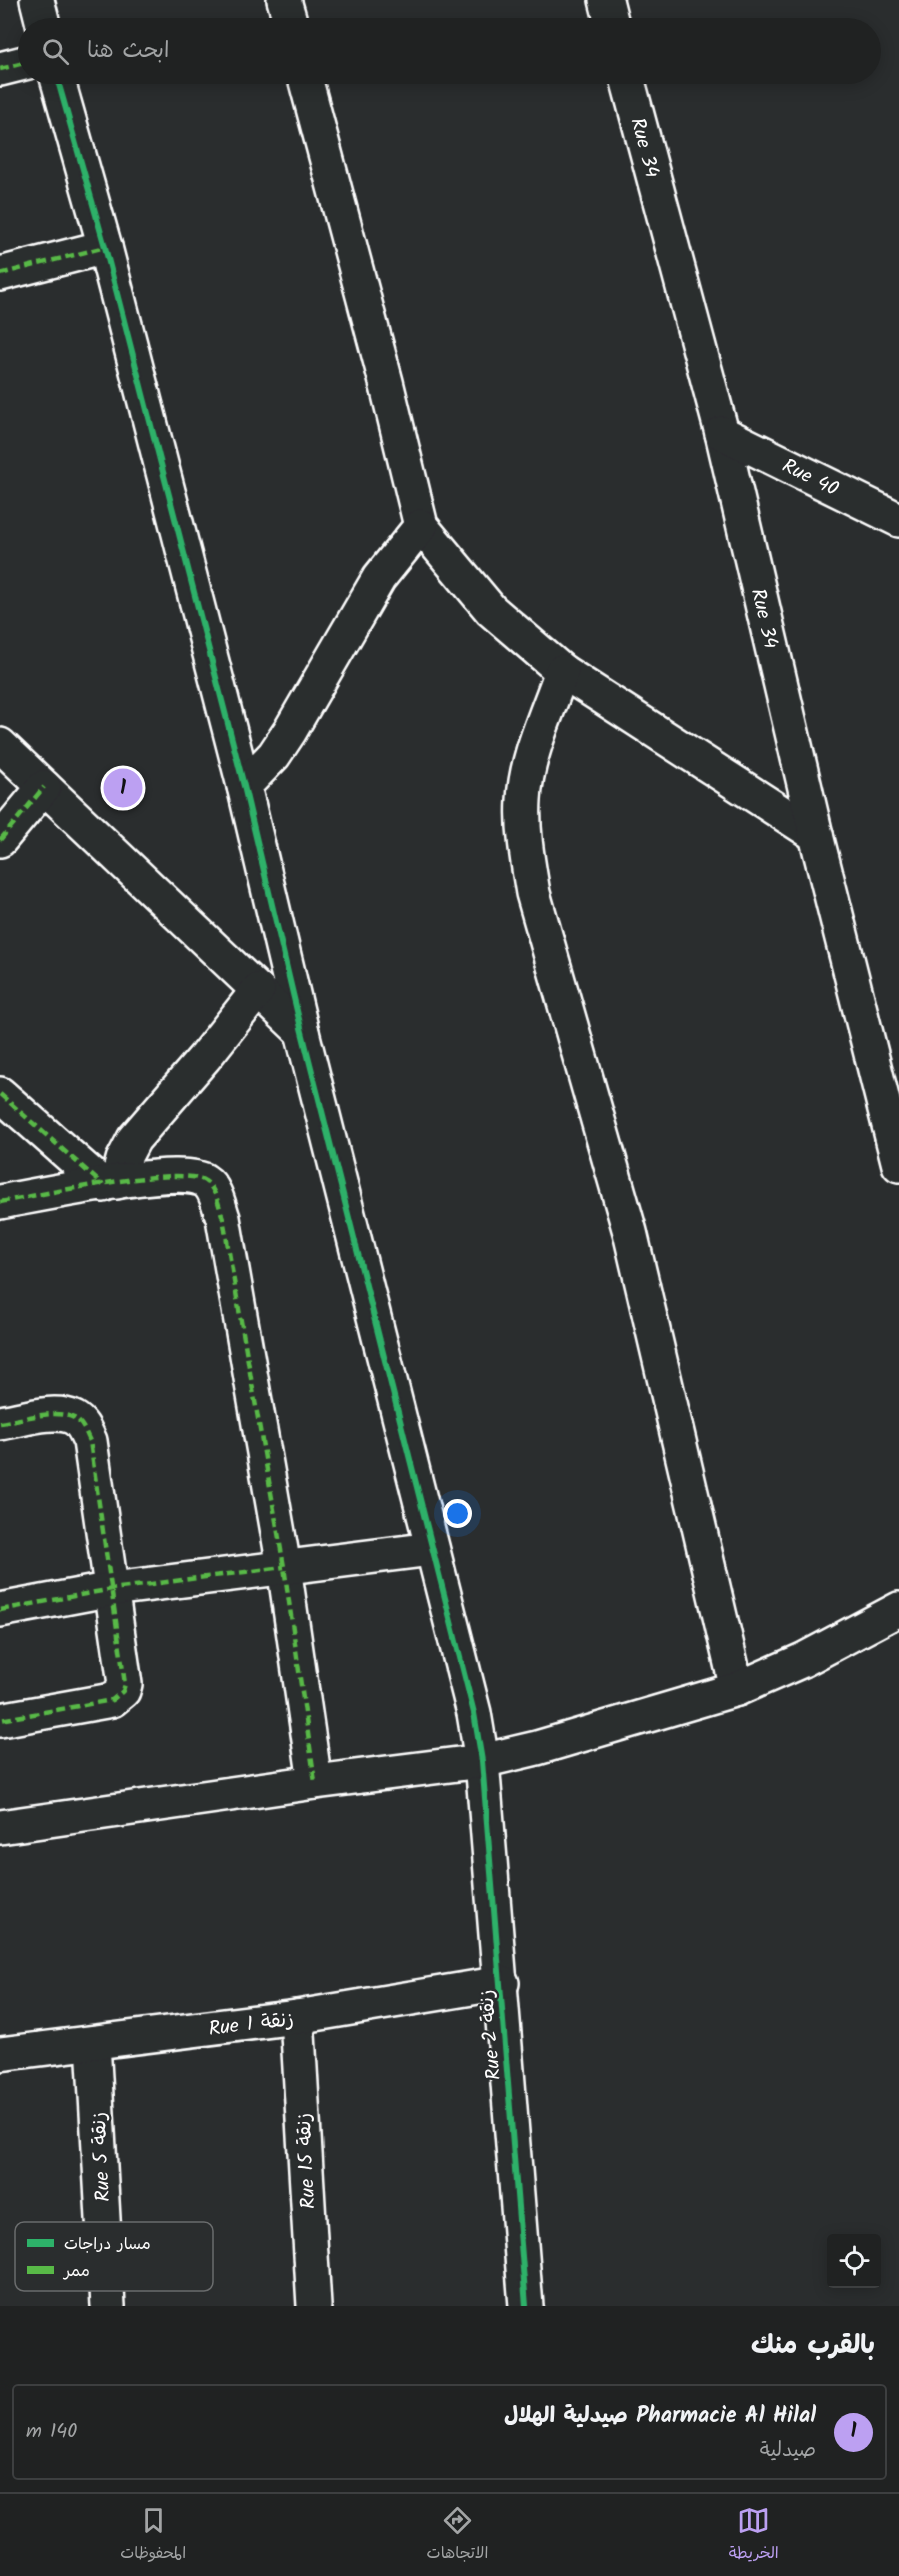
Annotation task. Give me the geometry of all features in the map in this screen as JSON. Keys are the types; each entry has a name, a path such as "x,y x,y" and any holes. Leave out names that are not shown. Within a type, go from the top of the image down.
{"street":[{"path":"37,0 42,18"},
{"path":"284,0 289,18"},
{"path":"606,0 611,18"},
{"path":"0,69 18,64"},
{"name":"Rue 2 زنقة","path":"59,84 105,247 244,786 302,1032 474,1713 482,1761 502,1983 526,2306"},
{"path":"307,84 386,382 421,526 491,610 562,671 816,835"},
{"name":"Rue 34","path":"629,84 722,433 816,835 899,1165"},
{"path":"0,274 105,247"},
{"name":"Rue 40","path":"722,433 899,520"},
{"path":"244,786 274,755 379,578 421,526"},
{"path":"562,671 529,766 524,801 526,846 533,893 630,1232 737,1689"},
{"path":"0,745 302,1032"},
{"path":"0,840 44,787"},
{"path":"110,1183 134,1139 205,1057 258,990"},
{"path":"0,1094 110,1183"},
{"path":"0,1202 110,1183 189,1177 206,1181 214,1193 223,1218 284,1567 315,1782"},
{"path":"0,1423 62,1415 75,1419 84,1428 90,1441 124,1675 123,1691 112,1700 0,1720"},
{"path":"0,1610 112,1589 432,1549"},
{"path":"0,1827 315,1782 482,1761 590,1734 737,1689 814,1654 899,1609"},
{"name":"Rue 1 زنقة","path":"0,2054 297,2017 502,1983"},
{"name":"Rue 15 زنقة","path":"297,2017 314,2306"},
{"name":"Rue 5 زنقة","path":"93,2043 103,2222"},
{"name":"Rue 5 زنقة","path":"107,2291 108,2306"}],"marked path":[{"path":"0,69 18,64"},
{"path":"0,274 105,247"},
{"path":"0,840 44,787"},
{"path":"0,1094 103,1185"},
{"path":"0,1202 74,1188 168,1176 191,1177 205,1181 214,1193 223,1218 284,1567 315,1782"},
{"path":"0,1423 57,1414 74,1418 86,1432 90,1441 125,1684 123,1691 112,1700 0,1720"},
{"path":"0,1610 112,1589 284,1567"}],"cycle path":[{"path":"59,84 105,247 244,786 302,1032 474,1713 482,1761 526,2306"}],"place":[{"name":"Pharmacie Al Hilal صيدلية الهلال","path":"123,788"}]}
